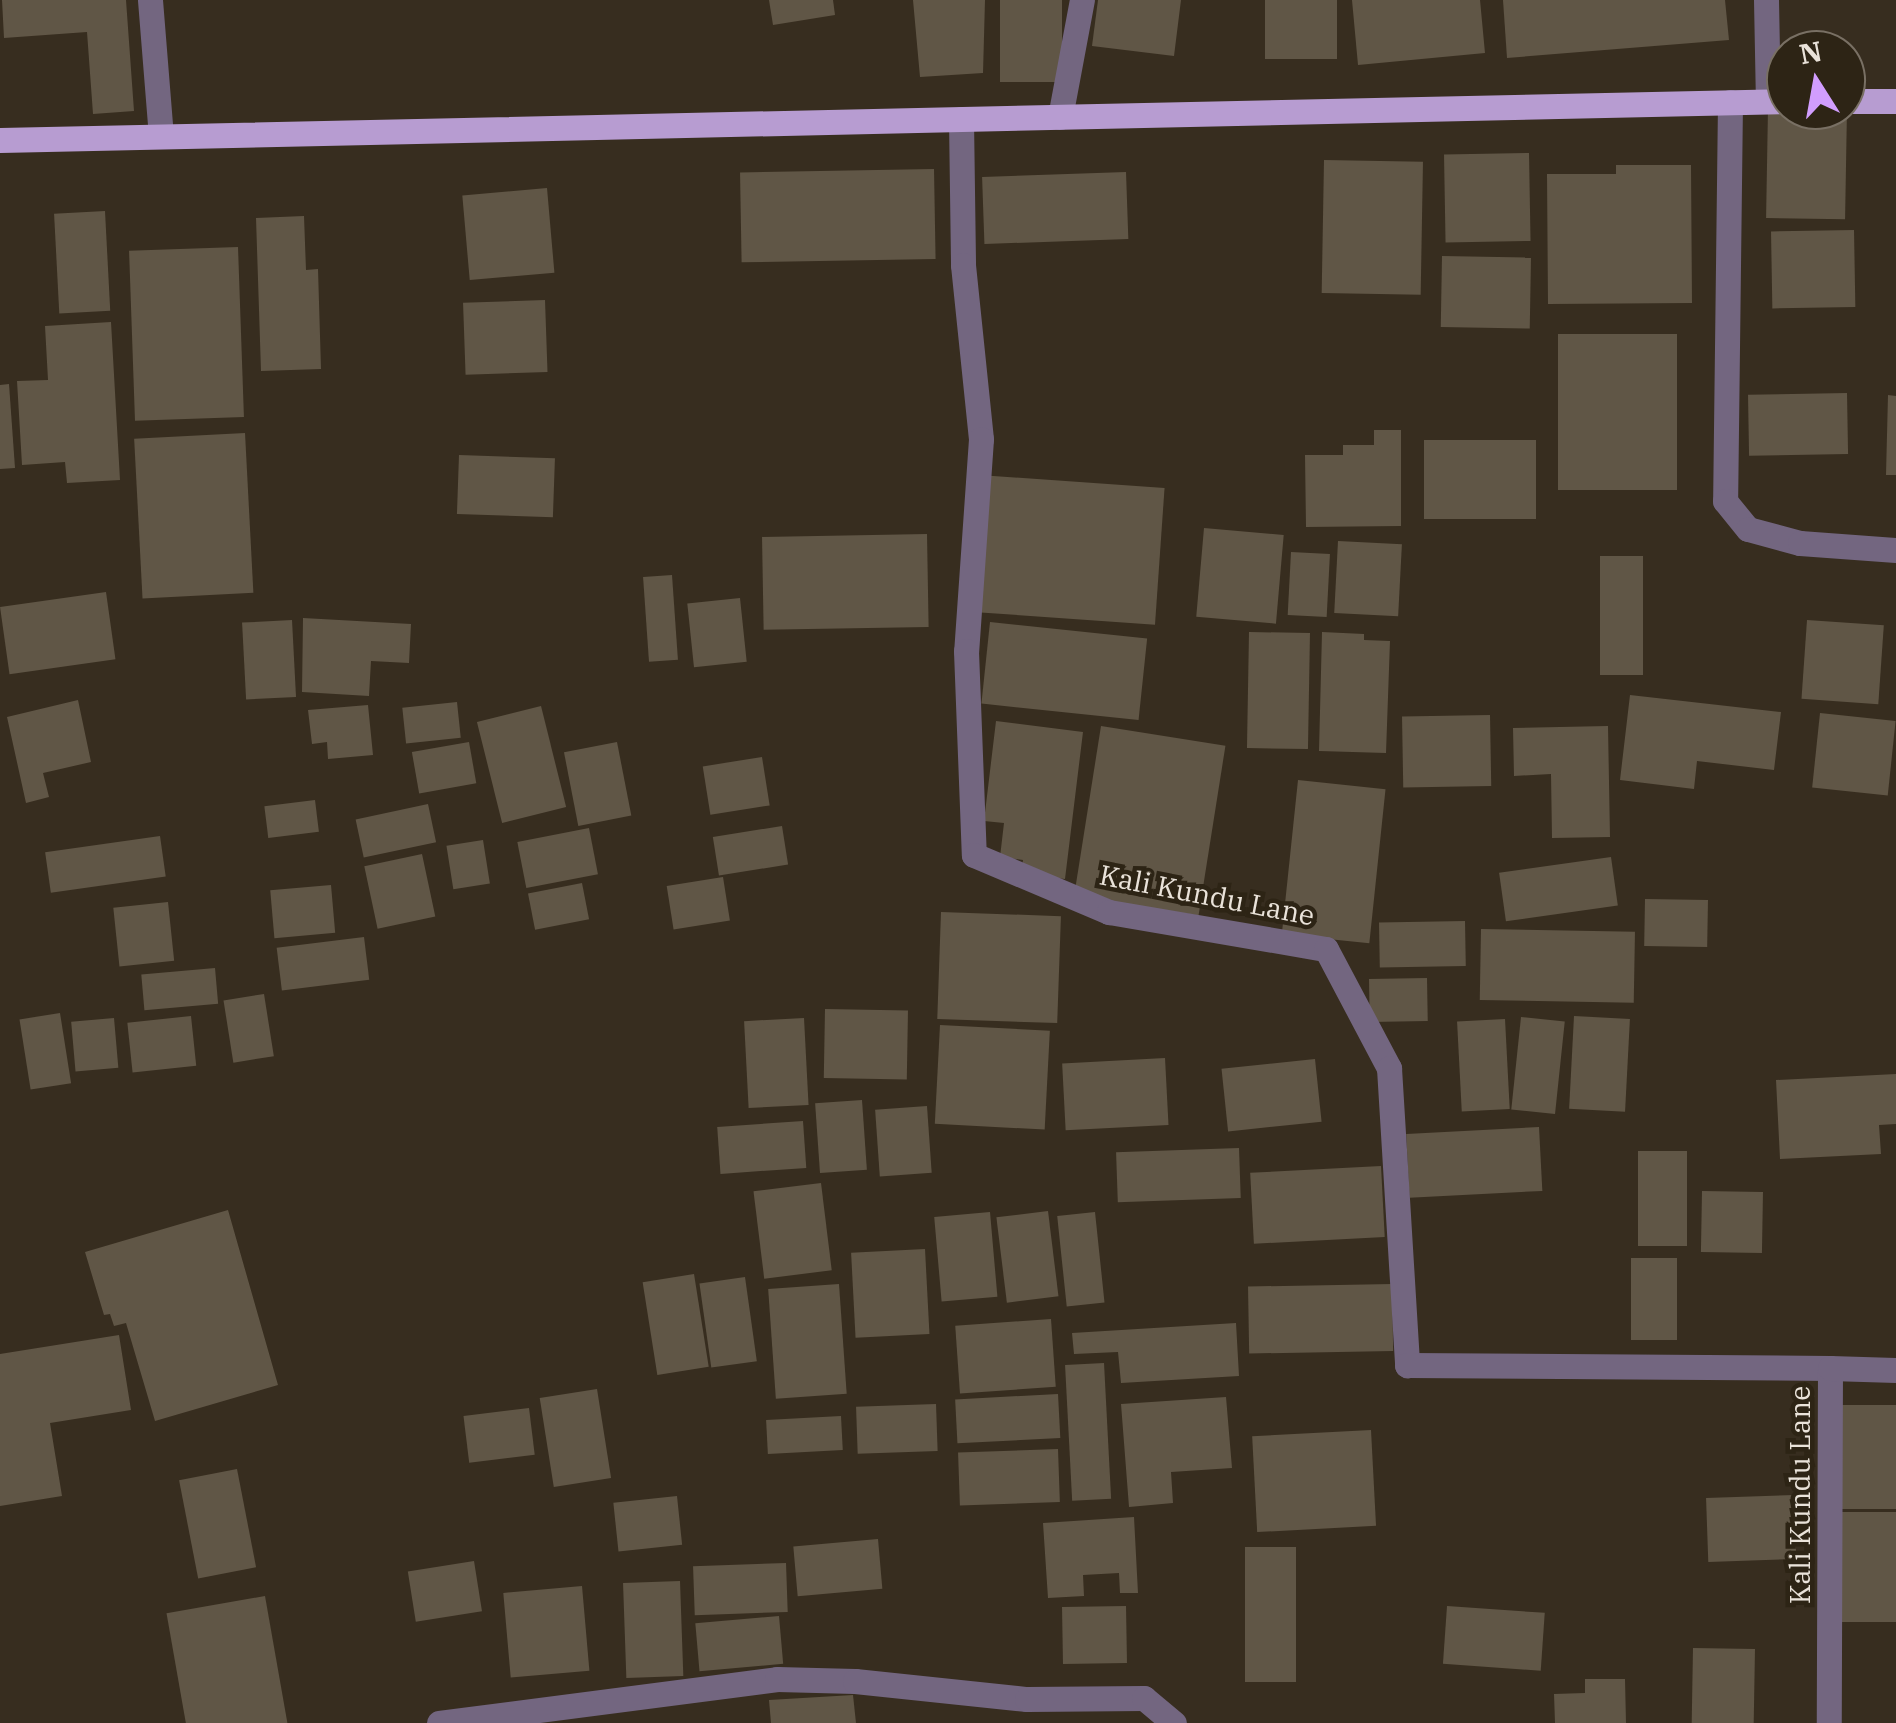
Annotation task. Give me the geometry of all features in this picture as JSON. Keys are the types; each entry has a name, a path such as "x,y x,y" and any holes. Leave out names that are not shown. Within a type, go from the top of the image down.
{"main road":[{"path":"0,140 1766,101"},
{"path":"1866,101 1896,101"}],"street":[{"path":"150,0 162,136"},
{"path":"1060,117 1082,0"},
{"path":"1766,0 1769,30"},
{"path":"1730,102 1725,501 1748,530 1800,543 1896,550"},
{"name":"Kali Kundu Lane","path":"961,119 963,264 980,439 966,651 974,855 1109,912 1326,949 1389,1068 1407,1365 1830,1368 1830,1723"},
{"path":"1830,1368 1896,1370"},
{"path":"440,1723 776,1679 855,1680 1027,1699 1144,1698 1174,1723"}],"building":[{"path":"2,0 126,0 134,111 93,114 87,32 4,38"},
{"path":"769,0 833,0 835,15 773,25"},
{"path":"913,0 985,0 983,73 920,77"},
{"path":"1000,0 1062,0 1062,82 1000,82"},
{"path":"1098,0 1181,0 1174,56 1092,46"},
{"path":"1265,0 1337,0 1337,59 1265,59"},
{"path":"1352,0 1480,0 1485,53 1358,65"},
{"path":"1503,0 1725,0 1729,40 1507,58"},
{"path":"1768,130 1847,130 1845,219 1766,218"},
{"path":"1529,153 1531,241 1446,242 1444,154"},
{"path":"1324,160 1423,162 1421,295 1322,293"},
{"path":"1616,165 1691,165 1692,303 1548,304 1547,174 1616,174"},
{"path":"934,169 936,259 742,262 740,172"},
{"path":"1126,172 1128,239 984,244 982,177"},
{"path":"547,188 554,273 470,280 462,195"},
{"path":"105,211 110,311 59,314 54,214"},
{"path":"304,216 306,270 318,269 321,369 261,371 256,218"},
{"path":"1854,230 1855,307 1772,308 1771,231"},
{"path":"238,247 244,417 135,421 129,251"},
{"path":"1442,256 1531,258 1530,329 1441,327"},
{"path":"545,300 548,372 466,375 463,303"},
{"path":"111,322 120,480 67,483 65,462 22,465 17,381 48,380 45,326"},
{"path":"1558,334 1677,334 1677,490 1558,490"},
{"path":"9,384 15,468 0,469 0,385"},
{"path":"1847,393 1848,454 1749,456 1748,395"},
{"path":"1888,395 1896,396 1896,475 1886,475"},
{"path":"1374,430 1401,430 1401,526 1306,527 1305,455 1343,455 1343,445 1374,445"},
{"path":"245,433 253,593 143,599 134,439"},
{"path":"1424,440 1536,440 1536,519 1424,519"},
{"path":"459,455 555,458 553,517 457,514"},
{"path":"979,475 1165,488 1155,625 969,612"},
{"path":"1204,528 1284,535 1276,624 1196,617"},
{"path":"927,534 929,627 764,630 762,537"},
{"path":"1338,541 1402,544 1398,616 1334,613"},
{"path":"1291,552 1330,554 1327,617 1288,615"},
{"path":"1600,556 1643,556 1643,675 1600,675"},
{"path":"672,575 678,660 649,662 643,577"},
{"path":"106,592 115,659 10,674 0,607"},
{"path":"740,598 747,662 694,667 687,604"},
{"path":"303,618 411,624 409,663 371,661 369,696 302,692"},
{"path":"292,620 296,697 246,700 242,623"},
{"path":"1807,620 1884,625 1878,704 1801,699"},
{"path":"990,622 1147,639 1139,720 981,704"},
{"path":"1249,632 1310,633 1308,749 1247,748"},
{"path":"1322,632 1364,634 1364,640 1390,641 1386,753 1319,751"},
{"path":"1630,695 1781,712 1774,770 1697,761 1694,789 1620,780"},
{"path":"78,700 91,762 43,773 49,797 26,803 7,717"},
{"path":"457,702 461,738 406,744 402,708"},
{"path":"368,705 373,755 328,759 327,742 312,744 308,710"},
{"path":"541,706 566,807 502,823 477,722"},
{"path":"1820,713 1896,721 1888,796 1812,788"},
{"path":"1490,715 1491,786 1403,788 1402,717"},
{"path":"996,721 1083,732 1065,879 1021,874 1023,860 1000,857 1004,823 984,821"},
{"path":"1101,726 1225,746 1199,916 1074,896"},
{"path":"1608,726 1610,837 1552,838 1551,774 1514,776 1513,728"},
{"path":"469,742 476,783 419,793 412,752"},
{"path":"617,742 631,816 578,826 564,752"},
{"path":"762,757 770,805 710,815 703,766"},
{"path":"1298,780 1386,789 1369,943 1282,934"},
{"path":"315,800 319,832 268,838 264,806"},
{"path":"428,804 436,842 364,858 356,819"},
{"path":"782,826 788,865 719,875 713,837"},
{"path":"589,828 598,874 526,888 517,842"},
{"path":"160,836 166,877 51,893 45,852"},
{"path":"483,840 490,883 453,889 446,846"},
{"path":"422,854 435,917 378,929 364,866"},
{"path":"1611,857 1618,906 1506,921 1499,873"},
{"path":"723,877 730,920 674,929 667,886"},
{"path":"582,883 589,919 535,930 528,893"},
{"path":"331,885 335,933 274,938 270,890"},
{"path":"1645,899 1708,900 1707,947 1644,946"},
{"path":"168,902 174,961 119,966 113,908"},
{"path":"941,912 1061,916 1057,1023 937,1019"},
{"path":"1465,921 1466,966 1380,967 1379,923"},
{"path":"1481,929 1635,932 1634,1003 1480,1000"},
{"path":"364,937 369,980 282,990 277,948"},
{"path":"215,968 218,1004 144,1010 141,974"},
{"path":"1427,978 1428,1021 1370,1022 1369,979"},
{"path":"264,994 274,1056 233,1063 224,1000"},
{"path":"825,1009 908,1010 907,1079 824,1078"},
{"path":"60,1013 71,1083 31,1090 20,1019"},
{"path":"191,1016 196,1066 133,1072 127,1023"},
{"path":"1574,1016 1630,1019 1625,1112 1569,1109"},
{"path":"1521,1017 1565,1022 1555,1114 1511,1109"},
{"path":"114,1018 118,1068 76,1072 71,1022"},
{"path":"804,1018 809,1105 749,1108 744,1021"},
{"path":"1505,1019 1510,1109 1462,1111 1457,1022"},
{"path":"940,1025 1050,1031 1045,1130 935,1124"},
{"path":"1165,1058 1169,1125 1066,1130 1062,1063"},
{"path":"1315,1059 1322,1122 1228,1131 1222,1069"},
{"path":"1896,1074 1896,1124 1879,1125 1881,1154 1780,1159 1776,1080"},
{"path":"862,1100 867,1170 820,1173 815,1103"},
{"path":"927,1106 932,1173 880,1176 875,1110"},
{"path":"803,1121 806,1168 720,1174 717,1127"},
{"path":"1539,1127 1542,1191 1410,1198 1406,1134"},
{"path":"1239,1148 1241,1198 1118,1202 1116,1152"},
{"path":"1638,1151 1687,1151 1687,1246 1638,1246"},
{"path":"1381,1166 1385,1237 1254,1244 1250,1173"},
{"path":"821,1183 832,1270 764,1279 754,1191"},
{"path":"1702,1191 1763,1192 1762,1253 1701,1252"},
{"path":"228,1210 278,1385 155,1421 126,1323 114,1326 110,1314 104,1315 85,1252"},
{"path":"1048,1211 1058,1296 1007,1303 996,1217"},
{"path":"990,1212 997,1297 942,1302 934,1217"},
{"path":"1095,1212 1105,1303 1067,1306 1057,1216"},
{"path":"925,1249 929,1334 856,1338 851,1253"},
{"path":"1631,1258 1677,1258 1677,1340 1631,1340"},
{"path":"694,1274 709,1367 657,1375 643,1282"},
{"path":"745,1277 757,1361 711,1368 699,1283"},
{"path":"839,1284 847,1394 776,1399 768,1289"},
{"path":"1392,1284 1393,1351 1249,1354 1248,1287"},
{"path":"1051,1319 1056,1387 960,1394 955,1326"},
{"path":"1236,1323 1239,1376 1121,1383 1118,1352 1074,1354 1072,1333"},
{"path":"119,1335 131,1410 50,1423 62,1496 0,1506 0,1354"},
{"path":"1104,1363 1111,1499 1072,1501 1065,1365"},
{"path":"597,1389 611,1478 554,1487 540,1398"},
{"path":"1058,1394 1060,1438 957,1443 955,1399"},
{"path":"1226,1397 1232,1468 1171,1472 1173,1503 1129,1507 1121,1404"},
{"path":"936,1404 938,1451 858,1454 856,1407"},
{"path":"1838,1405 1896,1405 1896,1509 1838,1509"},
{"path":"529,1408 535,1455 469,1463 463,1416"},
{"path":"841,1416 843,1450 768,1454 766,1420"},
{"path":"1371,1430 1376,1526 1257,1532 1252,1436"},
{"path":"1058,1449 1060,1502 960,1505 958,1452"},
{"path":"237,1469 256,1567 198,1578 179,1480"},
{"path":"1794,1495 1796,1559 1708,1562 1706,1498"},
{"path":"677,1496 682,1545 618,1551 613,1503"},
{"path":"1833,1512 1896,1512 1896,1622 1833,1622"},
{"path":"1134,1517 1138,1593 1120,1593 1119,1573 1083,1575 1084,1596 1048,1598 1043,1523"},
{"path":"878,1539 882,1589 798,1596 793,1546"},
{"path":"1245,1547 1296,1547 1296,1682 1245,1682"},
{"path":"474,1561 482,1611 416,1622 408,1571"},
{"path":"786,1563 788,1612 695,1615 693,1566"},
{"path":"680,1581 683,1676 626,1678 623,1583"},
{"path":"582,1586 589,1671 511,1678 503,1593"},
{"path":"265,1596 287,1723 186,1723 167,1613"},
{"path":"1126,1606 1127,1663 1063,1664 1062,1607"},
{"path":"1447,1606 1545,1613 1541,1671 1443,1664"},
{"path":"779,1616 783,1664 700,1671 695,1623"},
{"path":"1693,1648 1755,1649 1754,1723 1692,1723"},
{"path":"1585,1679 1625,1679 1626,1723 1555,1723 1554,1694 1585,1693"},
{"path":"853,1695 856,1723 771,1723 769,1700"}]}
